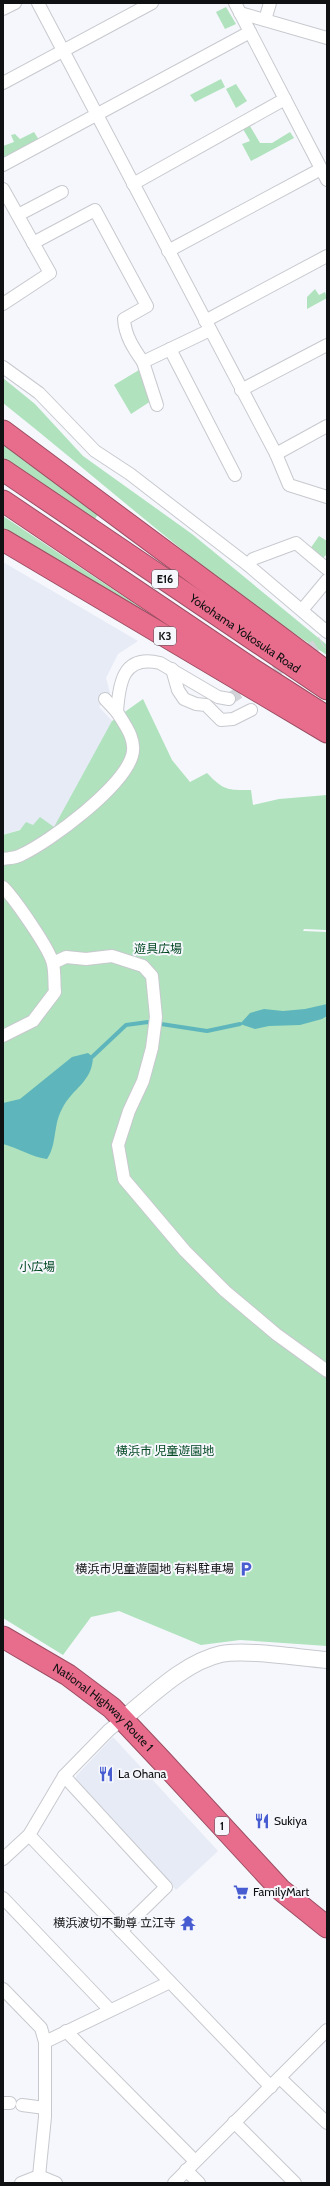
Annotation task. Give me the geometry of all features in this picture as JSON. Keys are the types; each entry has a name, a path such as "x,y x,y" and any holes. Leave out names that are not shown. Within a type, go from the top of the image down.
{"highway":[{"path":"3,432 327,672"},
{"name":"Yokohama Yokosuka Road","path":"3,470 327,689"},
{"name":"Yokohama Yokosuka Road","path":"3,501 252,669 327,717"},
{"name":"K3","path":"3,540 327,732"},
{"name":"National Highway Route 1","path":"3,1637 68,1675 123,1719 281,1890 327,1927"}],"street":[{"path":"3,9 15,3"},
{"path":"38,3 207,326 276,454 289,485 327,498"},
{"path":"3,82 152,3"},
{"path":"265,20 270,3"},
{"path":"237,8 265,20 327,38"},
{"path":"168,251 324,174 237,8"},
{"path":"3,165 250,32"},
{"path":"133,184 285,99"},
{"path":"3,189 50,273 3,304"},
{"path":"18,215 62,192"},
{"path":"33,243 95,210 147,306 124,319 131,345 142,362 157,405"},
{"path":"142,362 170,349 327,256"},
{"path":"241,390 327,345"},
{"path":"170,349 235,475"},
{"path":"3,367 39,393 95,451 130,474 248,565 302,610 325,637"},
{"path":"276,454 327,426"},
{"path":"248,565 253,559 296,543 327,569"},
{"path":"302,610 327,580"},
{"path":"117,712 118,692 123,676 130,667 139,662 149,660 172,669 218,697 229,699"},
{"path":"172,669 178,690 184,699 196,704 206,705 221,720 233,719 251,710"},
{"path":"3,859 20,856 63,830 123,775 132,756 132,738 117,712 105,699"},
{"path":"3,887 31,924 53,963 55,992 33,1021 3,1036"},
{"path":"53,963 66,957 86,959 112,956 143,966 152,976 156,1017 152,1048 143,1081 129,1111 118,1145 124,1179 185,1251 225,1290 276,1334 327,1371"},
{"path":"3,1859 29,1835 64,1776 109,1730 185,1670 212,1657 236,1653 327,1660"},
{"path":"64,1776 166,1887 121,1931"},
{"path":"29,1835 271,2087"},
{"path":"3,1898 110,2010"},
{"path":"45,2042 170,1982"},
{"path":"3,1989 41,2028 45,2042 45,2108 39,2176"},
{"path":"66,2031 195,2161"},
{"path":"174,2183 234,2122 325,2036"},
{"path":"280,2078 327,2123"},
{"path":"22,2105 45,2108"},
{"path":"234,2122 295,2183"},
{"path":"186,2170 199,2183"},
{"path":"21,2183 39,2176 56,2183"}],"shaded area":[{"path":"3,562 138,641 118,654 106,678 110,693 99,707 118,727 54,827 33,825 3,835"},
{"path":"113,1737 218,1851 176,1890 76,1782 76,1776"}],"green space":[{"path":"226,7 236,24 225,29 216,12"},
{"path":"221,79 225,87 195,102 190,95"},
{"path":"236,84 247,101 236,108 226,89"},
{"path":"250,126 260,143 272,143 290,132 294,138 251,161 242,144 250,141 243,129"},
{"path":"34,132 39,140 3,160 3,146 14,142 11,135 15,134 20,139"},
{"path":"315,289 319,295 325,292 327,298 307,309 307,297"},
{"path":"139,370 151,401 131,414 114,385"},
{"path":"3,378 35,404 83,456 192,534 327,645 327,655 284,627 243,597 3,403"},
{"path":"3,440 100,511 95,519 3,460"},
{"path":"3,516 159,620 156,624 3,531"},
{"path":"319,536 327,541 327,554 322,559 310,549"},
{"name":"横浜市 児童遊園地","path":"143,699 172,760 190,782 207,773 222,786 227,788 251,790 253,805 279,799 327,795 327,930 304,929 303,931 327,932 327,1646 240,1640 201,1645 119,1611 91,1617 63,1655 3,1618 3,835 20,830 26,822 33,825 40,817 54,827 112,721"}],"water":[{"path":"327,1004 327,1016 322,1019 300,1025 269,1026 255,1029 240,1024 250,1013 264,1009 283,1011 305,1009"},
{"path":"88,1053 93,1057 92,1066 85,1079 66,1102 59,1115 52,1148 47,1159 3,1144 3,1103 20,1099 72,1057"}],"waterway":[{"path":"92,1057 126,1025 148,1022 207,1031 240,1024"}],"tunnel":[{"path":"229,699 322,642"}],"place":[{"name":"横浜市児童遊園地 有料駐車場","path":"246,1569"},
{"name":"La Ohana","path":"106,1774"},
{"name":"Sukiya","path":"262,1821"},
{"name":"FamilyMart","path":"241,1892"},
{"name":"横浜波切不動尊 立江寺","path":"188,1923"}],"park label":[{"name":"遊具広場","path":"158,949"},
{"name":"小広場","path":"37,1267"}]}
